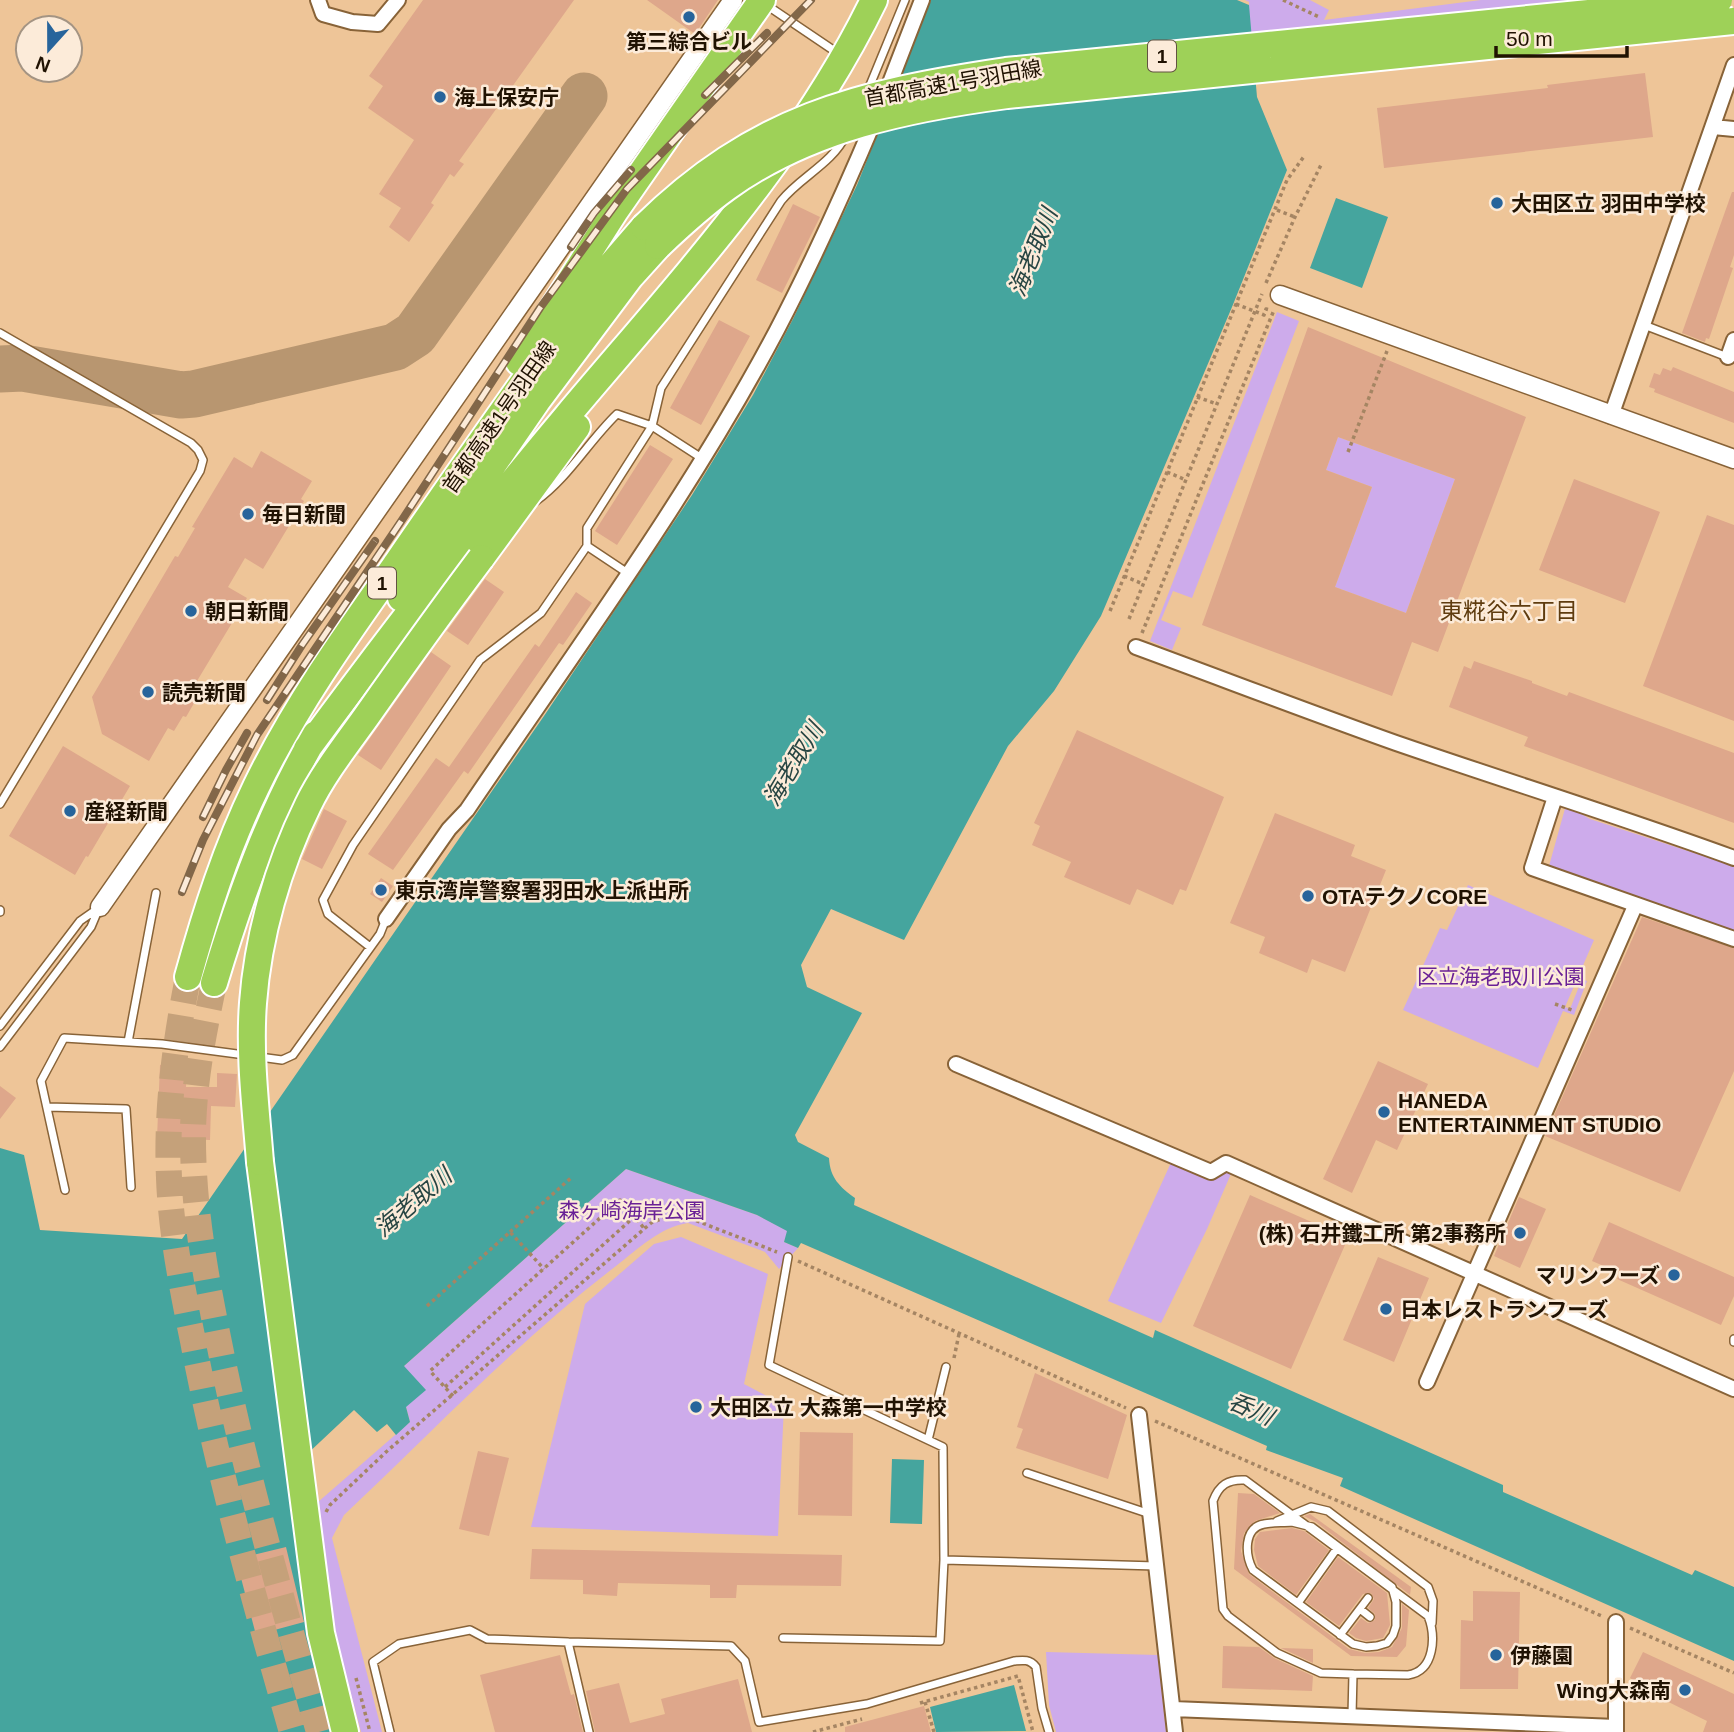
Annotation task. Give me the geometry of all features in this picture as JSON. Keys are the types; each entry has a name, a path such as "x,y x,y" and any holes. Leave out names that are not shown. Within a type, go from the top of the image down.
{"highway":[{"path":"307,749 400,624 507,489 761,179 797,130 843,57 874,0"},
{"name":"首都高速1号羽田線","path":"214,983 255,857 279,802 342,689 438,542 537,401 630,277 664,207 713,168 771,133 842,104 915,86 1006,71 1719,0"},
{"path":"436,506 546,316 615,211 762,1"},
{"name":"首都高速1号羽田線","path":"188,977 206,909 228,850 273,755 318,678 568,319 621,252 651,237 783,154 832,132 917,109 1007,94 1734,21"},
{"path":"345,1732 321,1633 262,1175 253,1058 253,1003 261,945 274,893 308,804 417,643 555,459 661,304"}],"street":[{"path":"318,0 323,14 352,23 378,24 398,0"},
{"path":"100,906 733,0"},
{"path":"386,919 449,829 467,810 629,574 703,459 777,330 807,270 855,167 922,0"},
{"path":"1611,416 1734,65"},
{"path":"1713,127 1734,129"},
{"path":"1280,295 1734,458"},
{"path":"1731,358 1734,340"},
{"path":"1136,647 1553,804 1631,821 1734,858"},
{"path":"1553,804 1532,868 1734,939"},
{"path":"1427,1382 1636,906"},
{"path":"956,1064 1212,1172 1226,1163 1734,1389"},
{"path":"1139,1415 1175,1732"},
{"path":"1173,1709 1616,1729 1616,1622"}],"lane":[{"path":"859,109 905,0"},
{"path":"762,1 843,57"},
{"path":"370,947 328,914 323,900 353,845 480,660 541,613 587,546 587,528 652,426 661,388 781,201 790,190 835,153 842,145 853,121"},
{"path":"1644,325 1731,358"},
{"path":"0,333 191,443 203,460 200,471 0,804"},
{"path":"509,521 550,491 569,471 596,434 617,414 652,426 703,459"},
{"path":"587,546 629,574"},
{"path":"128,1042 156,893"},
{"path":"0,1026 80,921 100,906"},
{"path":"0,1046 91,927 100,906"},
{"path":"65,1190 41,1080 64,1038 162,1044 282,1060 293,1055 370,947 386,919"},
{"path":"47,1107 126,1110 131,1187"},
{"path":"783,1638 940,1641 944,1560 943,1447 769,1364 788,1257"},
{"path":"928,1440 946,1367"},
{"path":"1027,1473 1150,1514"},
{"path":"1272,1523 1311,1507 1328,1511 1429,1587 1433,1601 1432,1627 1430,1660 1415,1674 1321,1672 1277,1653 1228,1616 1223,1609 1213,1501 1217,1490 1224,1483 1235,1479 1245,1480 1428,1616 1432,1627"},
{"path":"1272,1523 1307,1524 1392,1587 1396,1602 1396,1626 1387,1643 1377,1646 1353,1644 1253,1570 1247,1559 1247,1542 1253,1529 1272,1523"},
{"path":"1297,1603 1339,1546"},
{"path":"944,1560 1156,1566"},
{"path":"1340,1635 1368,1598"},
{"path":"1360,1609 1370,1618"},
{"path":"390,1732 373,1662 399,1644 470,1630 488,1639 731,1646 745,1661 759,1722 867,1704 1014,1661 1026,1660 1036,1667 1042,1708 1049,1732"},
{"path":"568,1642 589,1732"},
{"path":"1352,1715 1353,1674"}],"path":[{"path":"1111,611 1287,180 1305,155"},
{"path":"1129,619 1254,311 1294,217 1322,163"},
{"path":"1276,210 1294,217"},
{"path":"1136,647 1280,295"},
{"path":"1236,304 1264,315 1266,309"},
{"path":"1348,452 1386,354"},
{"path":"1197,397 1217,404"},
{"path":"1167,472 1186,480"},
{"path":"1124,576 1143,584"},
{"path":"1556,1004 1572,1012 1576,1001"},
{"path":"427,1306 572,1177"},
{"path":"453,1396 430,1371 620,1200 645,1229"},
{"path":"324,1518 330,1505 367,1470 651,1223 671,1215 684,1216 788,1257 1139,1415 1734,1673"},
{"path":"445,1387 634,1217"},
{"path":"510,1231 544,1269"},
{"path":"946,1367 952,1364 959,1334"},
{"path":"354,1668 370,1732"},
{"path":"913,1705 1018,1676 1033,1732"},
{"path":"925,1702 934,1732"},
{"path":"813,1732 863,1718"}],"green space":[{"path":"1245,0 1310,0 1329,10 1324,20 1481,0 1716,0 1248,48 1249,2"},
{"path":"1277,312 1299,321 1192,598 1173,591 1161,620 1181,628 1172,650 1150,641"},
{"path":"1338,437 1455,479 1406,613 1335,587 1372,487 1326,470"},
{"path":"1566,805 1590,819 1734,866 1734,934 1549,866"},
{"name":"区立海老取川公園","path":"1468,885 1594,940 1565,1007 1570,1009 1582,979 1587,981 1574,1015 1563,1011 1538,1068 1403,1010 1440,928 1447,930"},
{"path":"1174,1156 1211,1172 1234,1167 1161,1323 1108,1301"},
{"name":"森ヶ崎海岸公園","path":"626,1169 757,1215 788,1231 784,1242 798,1248 779,1269 765,1252 688,1223 659,1234 545,1325 344,1515 332,1538 382,1732 361,1732 311,1544 310,1509 410,1422 406,1407 404,1366"},
{"path":"681,1237 768,1274 744,1384 784,1405 778,1536 531,1527 585,1304 654,1244"},
{"path":"1046,1652 1158,1655 1166,1732 1056,1732 1049,1705"}],"water":[{"path":"931,0 1237,0 1249,5 1257,97 1287,170 1101,616 1054,691 1008,746 904,940 831,909 801,965 807,987 862,1013 795,1135 798,1142 829,1158 834,1177 840,1186 855,1198 854,1205 1153,1338 1155,1330 1503,1485 1503,1492 1692,1575 1695,1570 1734,1587 1734,1661 1340,1486 1343,1478 1266,1450 1267,1446 801,1243 798,1248 784,1242 787,1231 757,1215 626,1169 404,1366 426,1390 406,1407 410,1422 396,1435 387,1424 377,1432 354,1410 288,1472 336,1732 0,1732 0,1148 24,1155 40,1230 182,1239 544,716 692,495 753,395 793,319 857,185"},
{"path":"1336,198 1388,217 1362,288 1310,268"},
{"path":"892,1459 924,1460 922,1524 890,1523"},
{"path":"1014,1685 1026,1731 936,1732 930,1707"}],"building":[{"path":"423,0 574,0 459,161 464,164 454,177 450,174 431,203 434,205 409,242 389,227 401,208 379,194 414,140 368,108 383,86 369,76"},
{"name":"第三綜合ビル","path":"647,0 718,0 695,34"},
{"path":"1645,73 1653,137 1384,168 1377,108 1548,88 1547,85"},
{"path":"1732,192 1734,255 1730,267 1733,268 1709,339 1706,338 1705,342 1682,333"},
{"path":"793,204 820,217 782,293 756,280"},
{"path":"719,320 750,336 701,425 670,408"},
{"path":"1308,327 1526,417 1438,652 1412,642 1392,696 1202,625","holes":["1338,437 1455,479 1406,613 1335,587 1372,487 1326,470"]},
{"path":"1673,367 1734,392 1734,423 1654,392 1655,389 1649,387 1654,373 1660,375 1663,368 1671,371"},
{"path":"650,445 673,459 617,545 595,531"},
{"path":"261,451 312,481 301,499 304,501 263,569 245,558 228,587 247,598 197,681 204,686 186,717 183,716 174,731 168,728 149,761 102,734 92,697 175,556 178,557 195,528 192,527 234,457 252,468"},
{"path":"1574,479 1660,512 1625,603 1539,570"},
{"path":"1707,515 1734,525 1734,721 1643,686"},
{"path":"485,579 504,592 468,645 447,631"},
{"path":"576,592 592,603 563,645 559,643 468,774 464,771 393,870 368,854 436,758 449,767 535,644 539,647"},
{"path":"431,652 451,666 381,770 358,755"},
{"path":"1474,661 1567,696 1569,692 1734,753 1734,823 1524,746 1528,737 1449,707 1464,666 1471,669"},
{"path":"1077,730 1224,797 1186,891 1180,889 1173,905 1137,889 1130,905 1064,877 1071,862 1032,845 1040,826 1034,823"},
{"name":"産経新聞","path":"63,746 130,786 75,875 9,836"},
{"path":"324,809 347,821 322,869 302,859"},
{"name":"OTAテクノCORE","path":"1275,813 1355,845 1351,856 1386,870 1345,972 1312,959 1307,973 1259,953 1265,937 1230,923"},
{"name":"東京湾岸警察署羽田水上派出所","path":"381,878 393,886 382,902 370,894"},
{"path":"1642,917 1734,948 1734,1071 1680,1192 1545,1136"},
{"name":"HANEDA ENTERTAINMENT STUDIO","path":"1378,1061 1428,1084 1397,1150 1376,1140 1352,1193 1323,1179"},
{"path":"160,1065 187,1065 186,1087 217,1087 217,1073 237,1074 235,1107 211,1106 210,1140 157,1138"},
{"path":"0,1086 16,1098 0,1119"},
{"path":"1250,1195 1348,1238 1291,1369 1193,1326"},
{"name":"(株) 石井鐵工所 第2事務所","path":"1519,1197 1546,1209 1520,1268 1494,1256"},
{"name":"マリンフーズ","path":"1609,1222 1734,1277 1734,1296 1721,1325 1617,1279 1620,1273 1592,1261"},
{"name":"日本レストランフーズ","path":"1378,1257 1429,1278 1394,1362 1343,1340"},
{"path":"1035,1373 1127,1415 1108,1479 1016,1448 1023,1429 1017,1427"},
{"path":"800,1432 853,1433 852,1516 798,1515"},
{"path":"478,1451 509,1458 489,1536 459,1529"},
{"path":"1238,1493 1254,1494 1280,1513 1255,1521 1244,1533 1241,1551 1249,1574 1349,1649 1365,1653 1392,1647 1402,1628 1402,1604 1409,1610 1406,1646 1397,1657 1351,1656 1234,1569"},
{"path":"1310,1514 1411,1587 1410,1595 1316,1522 1304,1516"},
{"path":"1292,1528 1304,1531 1329,1550 1296,1595 1258,1566 1254,1550 1255,1539 1260,1532"},
{"path":"286,1547 304,1622 256,1635 236,1559"},
{"path":"532,1549 842,1555 841,1586 737,1585 736,1598 710,1598 710,1585 618,1583 617,1596 583,1594 583,1580 530,1579"},
{"path":"1338,1557 1387,1593 1390,1625 1383,1638 1366,1641 1349,1633 1361,1618 1368,1623 1375,1620 1375,1614 1368,1608 1374,1599 1371,1593 1363,1594 1339,1626 1306,1602"},
{"name":"伊藤園","path":"1473,1591 1520,1592 1518,1689 1460,1689 1461,1620 1473,1621"},
{"path":"1223,1646 1259,1647 1274,1658 1313,1676 1312,1691 1222,1688"},
{"path":"1281,1648 1313,1649 1313,1663"},
{"name":"Wing大森南","path":"1643,1652 1734,1694 1734,1732 1703,1732 1707,1721 1636,1686 1638,1683 1630,1678"},
{"path":"560,1655 571,1695 574,1694 583,1732 495,1732 480,1675"},
{"path":"738,1679 752,1732 595,1732 586,1691 619,1683 630,1723 665,1714 661,1699"},
{"path":"924,1706 931,1732 845,1732 845,1727"}],"taxiway":[{"path":"0,369 23,368 181,395 395,347 415,334 584,96"}],"tunnel":[{"path":"188,977 175,1052 170,1102 169,1178 175,1239 214,1440 292,1732"},
{"path":"214,983 200,1056 193,1130 195,1190 202,1250 245,1459 319,1732"}],"railway":[{"path":"182,892 203,840 257,735 540,308 627,189 811,0"},
{"path":"705,95 767,33"},
{"path":"571,247 594,213 631,170"},
{"path":"267,700 375,541"},
{"path":"203,817 247,733"}],"place":[{"name":"第三綜合ビル","path":"689,17"},
{"name":"海上保安庁","path":"440,97"},
{"name":"大田区立 羽田中学校","path":"1497,203"},
{"name":"毎日新聞","path":"248,514"},
{"name":"朝日新聞","path":"191,611"},
{"name":"読売新聞","path":"148,692"},
{"name":"産経新聞","path":"70,811"},
{"name":"東京湾岸警察署羽田水上派出所","path":"381,890"},
{"name":"OTAテクノCORE","path":"1308,896"},
{"name":"HANEDA ENTERTAINMENT STUDIO","path":"1384,1112"},
{"name":"(株) 石井鐵工所 第2事務所","path":"1520,1233"},
{"name":"マリンフーズ","path":"1674,1275"},
{"name":"日本レストランフーズ","path":"1386,1309"},
{"name":"大田区立 大森第一中学校","path":"696,1407"},
{"name":"伊藤園","path":"1496,1655"},
{"name":"Wing大森南","path":"1685,1690"}],"district":[{"name":"東糀谷六丁目","path":"1509,611"}],"water label":[{"name":"海老取川","path":"1033,252"},
{"name":"海老取川","path":"793,764"},
{"name":"海老取川","path":"413,1202"},
{"name":"呑川","path":"1251,1409"}]}
